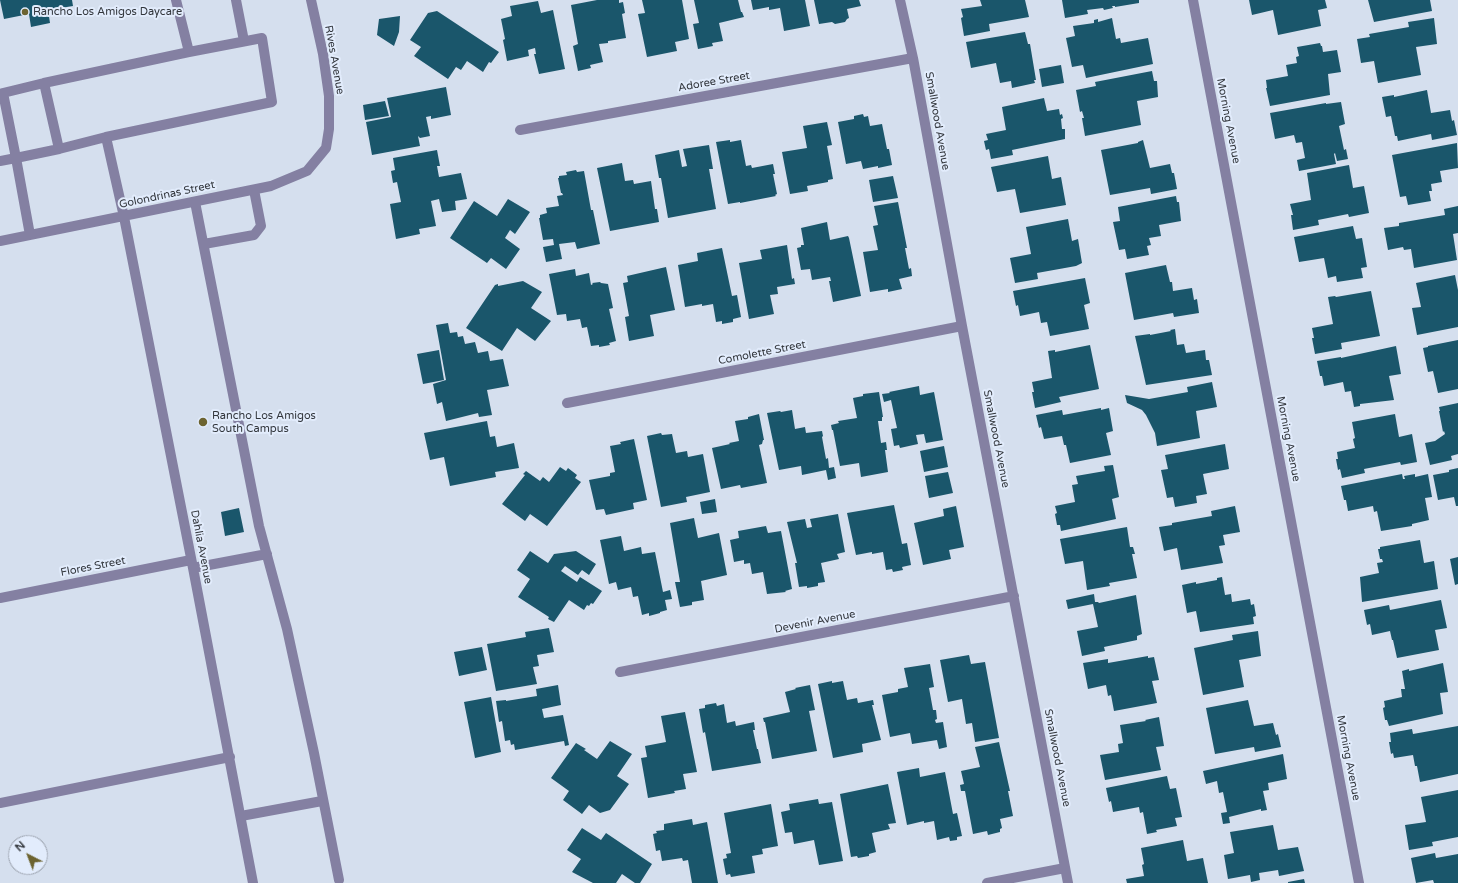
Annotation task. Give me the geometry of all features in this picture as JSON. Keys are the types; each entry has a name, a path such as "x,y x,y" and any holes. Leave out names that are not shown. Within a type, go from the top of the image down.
{"street":[{"path":"176,0 189,52"},
{"path":"236,0 244,41"},
{"name":"Rives Avenue","path":"311,0 323,54 329,96 329,129 326,148"},
{"name":"Smallwood Avenue","path":"900,0 913,58 962,326 1068,883"},
{"name":"Morning Avenue","path":"1193,0 1359,883"},
{"path":"0,161 16,158 59,149 106,137 272,102 262,38 189,52 1,93 16,158 30,235"},
{"name":"Adoree Street","path":"520,130 913,58"},
{"path":"44,83 59,149"},
{"name":"Dahlia Avenue","path":"106,137 124,217 230,757 253,883"},
{"name":"Golondrinas Street","path":"0,240 124,217 271,186 307,171 326,148"},
{"path":"204,244 254,235 262,226 254,190"},
{"path":"195,202 259,526 287,629 314,753 322,801 339,880"},
{"name":"Comolette Street","path":"567,403 962,326"},
{"name":"Flores Street","path":"0,598 192,564 267,554"},
{"name":"Devenir Avenue","path":"620,672 1014,596"},
{"path":"0,803 230,757"},
{"path":"241,816 322,801"},
{"path":"987,883 1065,868"}],"building":[{"name":"Rancho Los Amigos Daycare","path":"0,0 72,0 73,6 48,10 50,23 31,27 29,14 4,19"},
{"path":"597,0 619,0 619,3 623,2 625,13 622,14 626,38 599,44 603,62 590,65 591,68 578,71 573,46 578,44 571,5"},
{"path":"642,0 682,0 689,39 675,42 677,51 647,57 638,14 645,13"},
{"path":"694,0 738,0 744,17 719,23 723,41 712,43 713,46 698,49 693,24 699,23"},
{"path":"751,0 805,0 810,26 784,31 780,8 769,10 769,7 753,10"},
{"path":"814,0 859,0 861,6 847,9 849,18 845,22 835,24 832,22 819,24"},
{"path":"980,0 1025,0 1029,17 989,24 990,31 964,36 961,9 982,6"},
{"path":"1062,0 1139,0 1139,3 1115,7 1112,6 1113,8 1104,10 1103,8 1087,10 1088,14 1065,18"},
{"path":"1249,0 1325,0 1327,8 1318,10 1321,26 1278,35 1273,10 1252,15"},
{"path":"1368,0 1430,0 1432,11 1374,22"},
{"path":"538,1 541,13 553,10 565,69 539,74 534,54 536,54 535,48 528,50 529,56 507,61 501,19 512,16 510,6"},
{"path":"437,11 499,52 491,63 489,62 483,72 467,61 461,70 456,67 448,79 414,56 421,47 410,40 428,13"},
{"path":"400,16 399,32 394,46 377,35 379,19"},
{"path":"1112,18 1116,39 1120,38 1121,43 1148,38 1153,64 1086,78 1083,65 1072,67 1066,38 1075,36 1073,26 1094,23 1094,20 1098,19 1098,22"},
{"path":"1434,18 1437,44 1416,47 1421,75 1378,83 1374,61 1361,63 1357,39 1370,37 1369,34 1409,27 1408,22"},
{"path":"1025,32 1028,44 1030,44 1036,80 1034,80 1035,83 1012,88 1011,81 1000,83 996,63 971,68 966,42"},
{"path":"1320,43 1323,52 1337,50 1341,72 1328,74 1330,95 1270,106 1266,88 1266,80 1288,76 1286,65 1297,63 1296,57 1299,56 1297,47"},
{"path":"1061,65 1064,83 1042,87 1039,69"},
{"path":"1152,71 1154,81 1157,81 1158,97 1137,101 1141,125 1085,136 1082,118 1084,118 1082,111 1080,112 1076,90 1096,86 1095,82"},
{"path":"446,87 451,115 431,119 431,116 426,117 430,136 420,138 418,136 420,146 372,155 366,122 391,117 387,98"},
{"path":"1427,90 1431,113 1450,110 1457,135 1432,140 1431,134 1398,141 1397,136 1395,136 1391,116 1386,117 1382,97 1394,95 1394,97"},
{"path":"1044,98 1047,111 1059,109 1060,115 1062,114 1062,129 1065,129 1065,139 1012,150 1013,155 991,159 989,149 986,150 984,141 988,140 986,134 1006,130 1002,107"},
{"path":"385,101 389,116 365,120 363,105"},
{"path":"1341,102 1345,124 1339,126 1344,150 1346,149 1348,159 1337,161 1335,153 1336,164 1299,171 1297,160 1305,158 1302,142 1296,143 1294,135 1275,139 1270,113 1326,103"},
{"path":"863,114 864,117 868,116 870,126 882,124 892,165 863,169 861,161 846,164 838,122 854,119 854,116"},
{"path":"827,122 832,145 827,146 833,179 828,180 828,182 807,186 808,191 790,194 782,152 807,148 803,126"},
{"path":"730,140 730,142 741,140 746,166 751,165 752,168 773,164 776,196 728,204 716,142"},
{"path":"1143,140 1150,168 1170,164 1172,173 1174,173 1177,189 1151,194 1150,188 1110,195 1101,150 1138,143"},
{"path":"1457,143 1458,168 1440,171 1442,182 1431,184 1432,191 1429,191 1431,201 1408,205 1406,196 1400,197 1392,155"},
{"path":"709,145 713,169 709,169 716,209 668,218 661,178 659,178 655,155 679,150 682,167 687,166 683,149"},
{"path":"437,150 440,166 437,166 439,177 461,173 467,199 455,201 456,210 442,212 439,199 431,201 436,226 419,229 420,234 396,239 390,204 401,202 397,182 393,183 391,171 395,170 393,158"},
{"path":"1048,156 1052,179 1061,177 1066,205 1020,213 1015,189 997,192 991,167"},
{"path":"622,163 625,181 633,180 634,184 651,181 655,209 657,209 659,222 610,231 597,168"},
{"path":"1349,165 1353,188 1364,186 1369,213 1349,217 1348,214 1318,220 1319,225 1293,230 1291,215 1293,215 1290,204 1311,200 1307,173"},
{"path":"576,170 577,172 584,171 591,210 593,210 600,244 577,249 575,242 559,244 562,259 546,262 543,247 554,245 553,239 543,240 539,218 540,215 547,213 546,208 559,206 557,196 563,195 561,193 558,178 559,176 567,175 566,172"},
{"path":"893,176 898,198 873,202 869,180"},
{"path":"1176,196 1177,202 1179,202 1181,221 1159,225 1161,236 1149,238 1151,245 1147,246 1149,255 1127,259 1125,249 1119,250 1113,222 1120,221 1118,207"},
{"path":"508,199 530,212 515,234 510,230 505,238 520,249 506,269 491,258 487,263 450,238 474,201 497,216"},
{"path":"898,202 907,248 905,248 909,269 911,268 912,276 899,279 902,289 888,292 888,289 870,292 863,252 878,250 873,226 878,225 874,206"},
{"path":"1458,206 1458,233 1453,234 1457,260 1414,268 1411,249 1404,250 1403,247 1388,250 1384,228 1399,226 1399,223 1445,215 1444,209"},
{"path":"1068,219 1072,241 1078,239 1082,263 1076,266 1037,273 1038,279 1015,283 1010,258 1031,254 1026,227"},
{"path":"827,222 830,240 848,236 849,238 861,296 833,302 829,281 831,281 830,277 812,280 810,269 801,270 797,248 804,245 801,228"},
{"path":"1353,226 1356,239 1362,238 1367,267 1361,268 1363,278 1337,282 1336,276 1328,278 1324,258 1299,262 1294,237"},
{"path":"787,245 792,279 794,278 795,284 777,287 778,294 770,295 774,314 749,319 739,263 762,259 760,250"},
{"path":"722,248 732,296 737,295 741,317 733,319 733,322 722,324 722,321 716,322 713,304 685,307 678,265 698,261 697,253"},
{"path":"1166,265 1170,282 1172,282 1173,291 1192,288 1194,300 1197,299 1199,313 1174,317 1173,313 1134,320 1125,273"},
{"path":"666,267 675,310 650,315 654,336 629,341 625,317 629,316 623,283 628,282 627,276"},
{"path":"575,269 576,276 589,273 591,285 593,284 592,283 600,282 608,284 613,308 609,309 616,341 609,343 610,345 599,347 599,345 591,346 587,327 582,328 580,319 567,321 566,314 557,315 549,274"},
{"path":"1455,275 1458,290 1458,327 1417,335 1412,308 1421,307 1416,283"},
{"path":"1085,278 1090,303 1084,305 1089,329 1050,336 1047,322 1041,323 1039,312 1020,316 1013,291"},
{"path":"523,281 542,292 531,308 551,321 535,341 517,328 502,351 466,328 495,285 498,284 498,286"},
{"path":"1371,291 1380,336 1341,343 1342,349 1315,354 1312,328 1333,324 1328,297"},
{"path":"448,323 450,333 457,332 458,337 463,336 465,344 475,342 478,353 488,351 490,361 503,359 509,386 487,390 492,415 479,417 478,413 446,421 442,402 437,404 433,384 446,380 436,325"},
{"path":"1175,329 1177,345 1184,344 1186,353 1205,350 1206,360 1209,360 1212,375 1146,385 1135,336 1150,335"},
{"path":"1458,340 1458,389 1438,393 1433,371 1428,372 1423,348"},
{"path":"1090,345 1099,389 1059,397 1061,402 1035,408 1032,382 1052,378 1048,351 1055,350 1055,352"},
{"path":"1396,346 1401,374 1389,376 1394,400 1360,404 1360,406 1354,407 1351,391 1345,392 1343,382 1324,386 1317,361 1341,358"},
{"path":"439,350 444,380 423,384 417,354"},
{"path":"1212,382 1217,407 1196,411 1200,438 1157,446 1155,433 1146,415 1142,410 1127,403 1125,395 1149,399 1188,392 1187,387"},
{"path":"919,386 920,395 934,392 943,440 926,443 924,434 916,435 918,444 900,448 899,445 894,446 891,429 897,428 891,400 884,402 882,394"},
{"path":"879,392 883,417 882,421 878,421 881,443 886,442 887,450 885,450 888,472 861,477 859,463 840,466 831,425 839,423 838,421 857,418 853,398 863,396 863,394"},
{"path":"1458,403 1458,454 1451,456 1452,460 1430,465 1425,443 1435,441 1445,434 1444,431 1443,432 1439,407"},
{"path":"1101,408 1101,410 1109,408 1113,431 1106,433 1111,455 1070,463 1066,445 1064,445 1062,436 1044,439 1041,427 1039,428 1036,415 1062,410 1063,415"},
{"path":"792,410 795,429 805,427 806,433 822,431 826,459 828,458 829,468 834,467 836,478 828,480 826,470 802,475 801,466 779,470 767,413"},
{"path":"759,414 764,440 762,444 759,445 767,483 741,488 740,485 721,489 712,448 739,441 735,421 748,419 748,417"},
{"path":"1395,414 1399,437 1412,434 1417,462 1401,465 1400,462 1364,469 1365,473 1342,478 1340,469 1338,470 1336,459 1338,459 1337,452 1355,448 1352,422"},
{"path":"487,421 490,437 495,436 497,447 514,443 519,468 495,472 496,477 450,486 444,457 430,460 424,433"},
{"path":"661,433 662,435 672,434 676,453 687,451 688,457 703,454 710,492 686,497 687,502 661,507 647,436"},
{"path":"634,439 647,500 633,503 634,509 606,515 604,509 596,510 589,480 610,476 610,473 615,472 610,446"},
{"path":"1225,444 1229,469 1203,474 1207,494 1196,496 1197,503 1175,507 1173,497 1167,498 1161,470 1168,469 1165,455"},
{"path":"944,446 948,467 924,472 920,451"},
{"path":"1113,465 1119,497 1112,499 1116,519 1061,531 1060,525 1057,525 1055,514 1057,513 1055,506 1075,502 1072,485 1078,484 1076,476 1105,471 1104,466"},
{"path":"560,467 566,471 568,468 577,475 575,478 581,482 547,526 530,514 525,521 502,504 525,475 523,474 526,471 540,481 543,477 549,482"},
{"path":"1458,468 1458,506 1456,506 1454,497 1438,500 1433,475 1449,472 1449,470"},
{"path":"948,472 953,493 929,498 925,476"},
{"path":"1402,474 1403,479 1405,479 1404,476 1415,474 1415,477 1428,474 1432,497 1425,498 1429,520 1412,524 1412,526 1381,531 1377,511 1374,512 1373,506 1348,511 1341,486"},
{"path":"715,499 717,512 702,514 700,502"},
{"path":"894,505 902,544 907,543 911,565 902,567 903,570 893,572 892,569 886,570 883,552 872,554 872,552 856,555 847,513"},
{"path":"956,506 964,547 949,550 951,559 923,565 914,523 944,516 943,509"},
{"path":"1235,506 1240,532 1223,535 1225,545 1219,546 1223,563 1181,570 1177,548 1164,551 1159,527 1172,525 1172,523 1212,516 1211,511"},
{"path":"239,508 244,532 225,536 221,512"},
{"path":"838,514 845,552 837,554 839,559 821,563 825,582 818,583 818,586 807,588 807,586 799,587 795,563 797,563 787,522 805,519 807,528 812,527 810,519"},
{"path":"694,518 698,538 719,533 727,575 701,581 704,600 692,602 692,605 680,607 675,582 680,582 670,523"},
{"path":"766,526 768,533 781,531 792,589 785,591 786,592 767,594 763,572 752,574 750,563 744,564 744,560 734,562 730,540 739,538 738,531"},
{"path":"1127,527 1130,547 1133,547 1135,554 1132,554 1137,578 1109,583 1110,586 1087,590 1083,561 1065,564 1060,539"},
{"path":"621,536 624,551 641,547 642,554 655,552 663,592 670,590 672,599 665,600 667,610 649,616 649,613 642,615 638,596 633,597 631,587 618,590 616,582 609,584 600,540"},
{"path":"1420,540 1424,563 1434,561 1438,589 1362,602 1360,577 1379,573 1377,563 1383,562 1382,559 1380,559 1378,549 1380,549 1380,547"},
{"path":"530,551 548,563 554,554 576,551 596,564 589,575 582,570 578,575 565,566 561,571 577,582 580,577 602,591 593,604 591,603 589,606 587,605 584,610 569,600 554,622 548,619 549,617 518,597 530,579 517,570"},
{"path":"1458,557 1458,584 1455,585 1450,559"},
{"path":"1222,577 1225,595 1231,594 1232,602 1250,599 1251,605 1254,604 1256,616 1253,617 1254,624 1200,632 1196,611 1187,613 1182,585 1217,580 1217,578"},
{"path":"1094,594 1095,602 1099,603 1136,595 1142,634 1137,636 1137,640 1104,647 1105,651 1082,656 1077,631 1098,627 1093,604 1068,609 1066,600"},
{"path":"1441,600 1447,628 1435,630 1439,650 1397,658 1390,631 1372,635 1370,624 1367,625 1364,610 1389,605 1390,610"},
{"path":"549,628 554,652 537,655 539,666 533,667 537,684 496,691 487,644 526,637 525,632"},
{"path":"1258,631 1261,656 1239,660 1244,687 1203,695 1194,648 1233,640 1232,635"},
{"path":"482,647 487,670 459,676 454,652"},
{"path":"969,655 971,664 985,662 999,738 975,742 972,723 966,724 962,699 948,702 940,660"},
{"path":"1148,656 1148,658 1154,657 1159,680 1152,681 1157,703 1114,711 1111,695 1108,696 1106,685 1088,689 1083,663 1108,659 1108,663"},
{"path":"1443,663 1448,692 1440,693 1443,714 1389,726 1387,720 1385,720 1383,708 1385,707 1384,701 1402,697 1401,689 1405,689 1402,671 1409,669 1409,671"},
{"path":"930,664 934,687 929,688 933,710 936,710 937,719 935,720 936,723 943,722 947,747 939,749 937,740 912,744 910,733 890,737 882,695 898,692 898,689 908,687 904,668"},
{"path":"832,681 832,683 843,681 847,700 857,698 858,703 873,700 874,705 872,705 881,740 862,744 863,752 833,758 818,684"},
{"path":"558,685 561,705 542,709 544,718 563,715 569,745 565,746 564,741 515,750 514,744 511,745 510,740 505,741 502,721 499,722 496,701 506,701 537,696 536,689"},
{"path":"810,685 815,710 809,711 817,751 772,759 763,718 790,712 785,692"},
{"path":"491,697 501,752 475,758 464,702"},
{"path":"1248,700 1254,726 1273,723 1276,735 1278,734 1281,747 1255,752 1254,747 1215,754 1206,708"},
{"path":"716,703 717,706 724,704 727,723 735,721 736,726 754,722 755,730 753,730 761,763 712,771 699,709 705,708 705,705"},
{"path":"685,712 697,772 683,774 686,789 674,791 675,793 648,798 641,758 647,757 645,746 666,742 661,716"},
{"path":"1159,717 1164,746 1156,747 1161,770 1105,780 1100,755 1119,752 1118,744 1123,743 1120,725 1146,721 1145,720"},
{"path":"1458,726 1458,774 1420,782 1413,755 1394,758 1393,753 1391,754 1389,742 1391,742 1390,733 1412,729 1413,734"},
{"path":"610,741 632,754 617,776 629,784 610,810 600,813 589,805 582,814 563,800 569,791 551,778 576,743 586,749 584,750 597,759"},
{"path":"999,742 1010,791 1008,791 1013,816 1000,819 1002,828 1000,829 1000,832 988,835 987,831 973,834 965,791 961,791 960,785 964,784 961,771 980,767 975,747"},
{"path":"1283,754 1287,779 1268,783 1269,790 1263,791 1267,810 1261,811 1261,809 1229,817 1230,823 1223,824 1221,813 1227,812 1223,792 1219,793 1217,781 1206,784 1203,771"},
{"path":"919,768 920,777 945,772 953,814 957,813 962,836 957,837 957,840 950,841 949,837 937,840 934,821 924,823 924,821 907,825 897,772"},
{"path":"1167,776 1170,789 1176,788 1182,817 1175,818 1177,826 1156,830 1157,832 1147,834 1143,812 1140,813 1139,807 1113,812 1106,788"},
{"path":"888,784 896,823 888,824 890,829 872,833 876,852 869,854 869,856 858,858 857,856 851,857 840,794"},
{"path":"1458,790 1458,837 1432,842 1433,846 1409,850 1405,825 1426,822 1421,797"},
{"path":"818,799 819,804 832,802 843,861 819,865 814,840 794,844 792,832 785,833 781,812 790,810 789,804"},
{"path":"771,804 778,846 762,849 763,854 752,856 755,873 731,877 730,874 726,875 723,859 727,858 726,854 731,853 724,813"},
{"path":"692,819 693,825 707,822 718,883 692,883 688,860 683,861 682,858 662,861 660,850 656,851 653,834 657,833 656,831 664,830 664,824"},
{"path":"1273,825 1278,850 1298,847 1304,871 1279,876 1278,870 1259,873 1260,880 1251,882 1250,875 1228,879 1224,855 1234,853 1230,832"},
{"path":"582,828 601,840 606,833 652,864 640,883 635,883 622,874 616,883 593,883 572,872 581,859 567,850"},
{"path":"1183,840 1187,861 1203,858 1208,883 1127,883 1126,879 1144,876 1142,865 1144,864 1141,848"},
{"path":"1435,853 1436,858 1458,854 1458,883 1434,883 1433,880 1416,883 1411,858"},
{"path":"1304,879 1305,883 1288,883 1288,882"}],"place":[{"name":"Rancho Los Amigos Daycare","path":"25,12"},
{"name":"Rancho Los Amigos South Campus","path":"203,422"}]}
